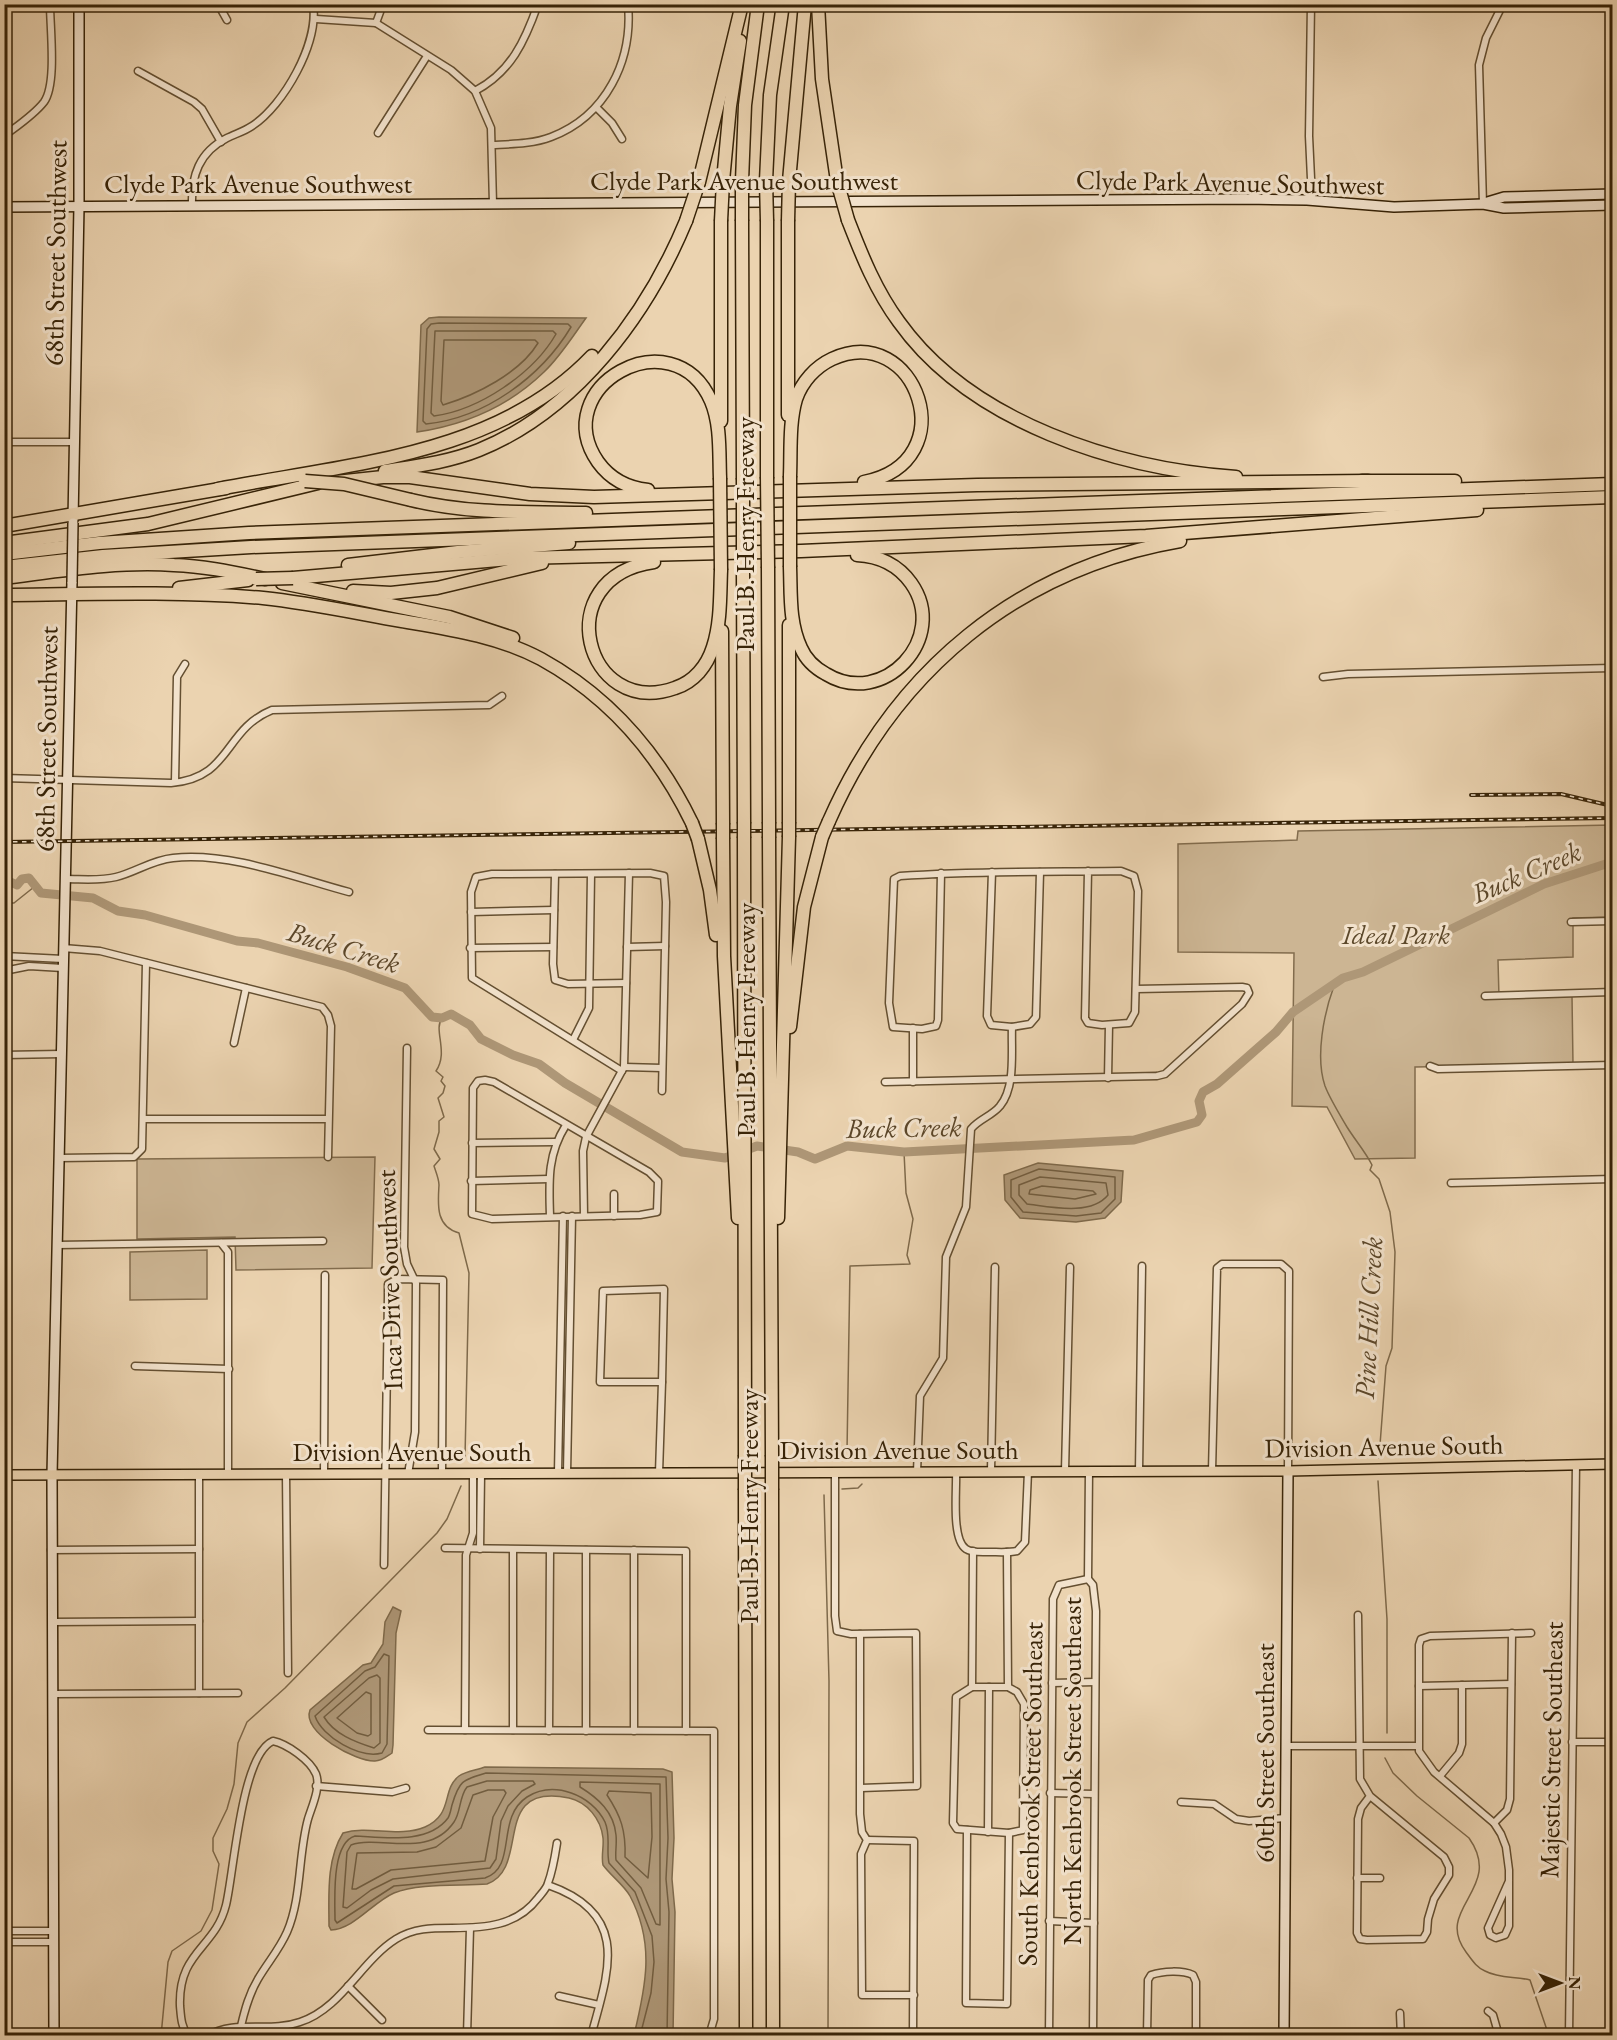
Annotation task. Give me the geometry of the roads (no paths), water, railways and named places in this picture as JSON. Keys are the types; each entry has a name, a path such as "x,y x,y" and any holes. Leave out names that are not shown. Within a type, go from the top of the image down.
{"highway":[{"path":"4,543 148,524 306,483 444,461 478,451 510,435 542,414 589,371 629,324 650,290 686,221 699,182 742,4"},
{"path":"742,1231 731,1110 723,838 720,478 721,221 730,106 748,4"},
{"name":"Paul B. Henry Freeway","path":"746,2036 745,1367 741,1353 744,1109 742,181 745,105 758,4"},
{"name":"Paul B. Henry Freeway","path":"773,2036 771,1390 775,1368 773,1231 778,1109 769,838 766,181 770,94 783,4"},
{"path":"773,1231 781,1130 778,1109 789,837 789,181 805,4"},
{"path":"818,4 825,110 837,181 848,220 878,290 911,338 951,376 1023,421 1091,450 1182,472 1256,478 1368,481"},
{"path":"4,526 73,518 433,447 495,425 538,400 569,378 604,344 650,290"},
{"path":"790,476 795,405 801,387 816,369 832,359 858,353 883,358 902,370 917,392 923,410 921,434 905,462 887,476 876,480 803,489"},
{"path":"707,493 636,489 608,474 596,459 587,434 588,411 601,386 624,367 641,363 657,362 685,371 702,386 712,403 717,429 720,478"},
{"path":"218,489 391,476 576,497 803,489 1612,478"},
{"path":"306,483 344,484 446,508 487,512 710,516"},
{"path":"4,554 99,543 206,535 1612,484"},
{"path":"255,578 293,578 521,558 801,551 1146,536 1612,498"},
{"path":"4,567 187,550 1612,498"},
{"path":"778,1109 798,941 809,880 822,837 862,755 897,705 952,647 1002,610 1067,574 1136,550 1286,526"},
{"path":"118,595 458,552 655,538 753,528"},
{"path":"790,567 794,625 801,650 808,661 833,679 857,684 880,680 904,665 917,646 923,626 921,604 908,579 889,563 872,556 801,551"},
{"path":"711,554 638,565 618,572 602,586 591,607 588,631 592,653 605,672 632,689 654,692 681,686 696,676 706,663 715,642 721,570"},
{"path":"255,578 345,590 392,592 437,588 534,564 596,557"},
{"path":"4,578 149,564 196,567 450,617 498,632 540,651 572,672 597,692 626,722 661,766 692,823 698,839 714,911 730,1089"},
{"path":"4,595 265,598 481,636 540,658 581,685 626,722"}],"main road":[{"name":"68th Street Southwest","path":"54,2036 51,1550 79,206 79,4"},
{"name":"Clyde Park Avenue Southwest","path":"1483,204 1504,197 1612,194"},
{"name":"Clyde Park Avenue Southwest","path":"4,207 1312,200 1385,207 1483,204 1504,208 1612,205"},
{"name":"Division Avenue South","path":"4,1475 1288,1472 1612,1464"},
{"name":"60th Street Southeast","path":"1284,2036 1288,1472"}],"street":[{"path":"4,136 40,106 48,95 50,4"},
{"path":"218,4 227,20"},
{"path":"192,206 196,169 204,156 221,142 252,126 271,110 308,50 316,19 314,4"},
{"path":"376,23 382,4"},
{"path":"475,90 513,61 522,47 538,4"},
{"path":"492,145 529,143 550,137 570,128 597,108 622,63 627,40 628,4"},
{"path":"1311,4 1309,136 1312,200"},
{"path":"1483,204 1479,65 1486,38 1503,4"},
{"path":"316,19 376,23 451,70 475,90 488,118 492,145 493,204"},
{"path":"378,133 427,56"},
{"path":"138,71 194,102 202,109 221,142"},
{"path":"597,108 612,123 622,139"},
{"path":"4,442 74,442"},
{"path":"175,782 177,677 185,664"},
{"path":"1323,677 1348,674 1612,668"},
{"path":"4,778 175,782 204,775 219,763 243,727 259,715 272,710 489,705 502,696"},
{"path":"66,883 104,879 159,861 200,858 249,866 349,892"},
{"path":"941,873 938,1020 936,1026 893,1027 890,1018 894,879 900,876 941,873 992,872 1125,871 1134,876 1138,891 1136,989 1133,1019 1130,1023 1094,1025 1088,1023 1085,1018 1088,872"},
{"path":"992,872 987,1016 991,1025 1012,1027 1030,1024 1036,1017 1040,872"},
{"path":"584,1216 586,1137 623,1069 629,873"},
{"path":"662,1068 623,1069 476,983 470,970 472,883 476,877 492,874 629,873 664,876 666,882 662,1091"},
{"path":"555,874 553,947 555,980 560,983 626,983"},
{"path":"573,1040 588,1014 591,874"},
{"path":"471,912 554,910"},
{"path":"1571,922 1612,921"},
{"path":"627,947 665,946"},
{"path":"470,948 553,947"},
{"path":"63,948 100,951 322,1007 328,1014 331,1026 328,1157"},
{"path":"4,956 63,964"},
{"path":"59,1158 134,1157 140,1154 144,1119 146,963"},
{"path":"4,971 29,966 63,964"},
{"path":"885,1082 1108,1078 1165,1074 1244,1002 1248,990 1242,987 1136,989"},
{"path":"234,1043 246,988"},
{"path":"1485,996 1612,992"},
{"path":"1108,1078 1109,1025"},
{"path":"917,1472 920,1396 943,1358 946,1257 966,1207 969,1136 974,1126 1001,1105 1010,1079 1012,1027"},
{"path":"913,1028 913,1082"},
{"name":"Inca Drive Southwest","path":"407,1048 404,1247 407,1264 414,1279 415,1432 408,1474"},
{"path":"4,1055 61,1054"},
{"path":"1430,1066 1438,1069 1612,1065"},
{"path":"478,1081 494,1082 566,1125 649,1172 658,1181 657,1212 640,1215 492,1218 472,1214 473,1088 478,1081"},
{"path":"144,1119 328,1119"},
{"path":"550,1216 549,1179 555,1142 566,1125"},
{"path":"472,1143 555,1142"},
{"path":"471,1181 549,1179"},
{"path":"1451,1183 1612,1179"},
{"path":"614,1194 614,1215"},
{"path":"562,1473 564,1216"},
{"path":"562,1473 572,1216"},
{"path":"57,1245 323,1241"},
{"path":"221,1243 228,1252 228,1474"},
{"path":"1212,1471 1219,1266 1281,1264 1289,1270 1288,1472"},
{"path":"1139,1471 1142,1266"},
{"path":"991,1472 995,1267"},
{"path":"1065,1471 1070,1267"},
{"path":"324,1474 325,1275"},
{"path":"384,1565 388,1296 391,1281 443,1280 442,1474"},
{"path":"659,1473 662,1382 664,1290 603,1291 600,1305 600,1382 662,1382"},
{"path":"135,1366 229,1369"},
{"name":"Majestic Street Southeast","path":"1569,2036 1576,1464"},
{"path":"956,1472 957,1537 963,1547 973,1551 1007,1552 1017,1551 1025,1542 1028,1471"},
{"name":"North Kenbrook Street Southeast","path":"1089,1471 1088,1579 1095,1596 1093,2036"},
{"path":"835,1472 835,1625 841,1633 916,1633 917,1786 861,1788"},
{"path":"199,1474 199,1693"},
{"path":"286,1474 288,1673"},
{"path":"465,1730 468,1549 473,1529 477,1474"},
{"path":"477,1474 480,1549"},
{"path":"445,1548 686,1551 686,1731"},
{"path":"51,1550 199,1549"},
{"path":"513,1550 513,1730"},
{"path":"549,1731 550,1550"},
{"path":"586,1550 586,1731"},
{"path":"634,1550 634,1731"},
{"path":"972,1687 973,1551"},
{"path":"1007,1552 1008,1687"},
{"name":"South Kenbrook Street Southeast","path":"1049,2036 1054,1592 1059,1585 1079,1583 1088,1579"},
{"path":"1359,1615 1358,1774 1371,1796 1444,1857 1449,1867 1449,1875 1431,1909 1425,1936 1412,1940 1360,1939 1357,1933 1358,1819 1361,1808 1371,1796"},
{"path":"52,1622 199,1622"},
{"path":"1494,1823 1507,1810 1510,1799 1512,1633"},
{"path":"1509,1881 1488,1928 1490,1935 1496,1938 1505,1935 1509,1926 1509,1881 1506,1847 1494,1823 1428,1765 1418,1746 1421,1639 1430,1636 1531,1633"},
{"path":"860,1634 861,1826 867,1840 861,1854 862,1995 914,1995"},
{"path":"1052,1683 1095,1682"},
{"path":"1419,1686 1511,1684"},
{"path":"1440,1776 1459,1753 1462,1744 1462,1685"},
{"path":"972,1687 989,1687 1008,1687 1017,1692 1024,1704 1023,1830 1009,1833 957,1829 953,1823 956,1697 972,1687"},
{"path":"988,1832 989,1687"},
{"path":"53,1694 238,1693"},
{"path":"428,1730 714,1731 714,2019 710,2036"},
{"path":"188,2036 182,2027 182,1978 197,1950 214,1932 225,1908 237,1826 257,1759 265,1746 273,1741 288,1747 302,1758 315,1773 316,1786 304,1832 294,1908 288,1929 276,1956 258,1978 247,2000 241,2026"},
{"path":"1572,1742 1612,1742"},
{"path":"1286,1746 1418,1746"},
{"path":"316,1786 392,1792 405,1788"},
{"path":"1050,1793 1094,1794"},
{"path":"1181,1802 1214,1804 1236,1819 1249,1821 1285,1818"},
{"path":"967,1830 966,2003 1007,2004 1009,1833"},
{"path":"867,1840 914,1841 913,2036"},
{"path":"207,2036 229,2026 283,2025 301,2022 321,2010 348,1986 384,1946 408,1931 429,1928 489,1927 515,1919 534,1904 548,1885 558,1843"},
{"path":"1357,1878 1380,1878"},
{"path":"548,1885 567,1892 586,1904 599,1922 610,1950 608,1976 591,2036"},
{"path":"1049,1922 1094,1923"},
{"path":"467,2036 470,1928"},
{"path":"4,1931 54,1931"},
{"path":"4,1942 54,1942"},
{"path":"1147,2036 1148,1980 1151,1975 1182,1972 1193,1975 1196,1982 1196,2036"},
{"path":"348,1986 382,2020"},
{"path":"559,1996 599,2005"},
{"path":"1488,2012 1493,2015 1499,2036"},
{"path":"1400,2013 1401,2036"}],"water":[{"path":"429,318 586,318 550,366 516,395 469,419 417,432 421,325"},
{"path":"1038,1163 1123,1171 1121,1202 1105,1218 1076,1222 1020,1218 1005,1200 1004,1175"},
{"path":"393,1607 401,1611 396,1633 392,1753 384,1759 366,1760 344,1751 322,1736 309,1719 310,1710 363,1665 371,1663 383,1644 385,1622"},
{"path":"485,1767 663,1769 672,1772 674,1838 672,1879 675,1912 673,2035 634,2035 645,1982 643,1931 630,1896 603,1865 602,1831 596,1818 587,1807 576,1800 544,1796 529,1802 520,1814 508,1862 500,1875 487,1884 427,1886 404,1890 386,1897 348,1925 331,1930 329,1903 331,1866 343,1833 363,1830 394,1832 425,1827 440,1816 450,1788 459,1776"}],"waterway":[{"name":"Buck Creek","path":"4,879 17,885 22,879 29,878 41,893 93,898 118,911 145,915 237,941 258,943 347,967 405,988 432,1017 442,1018 451,1014 470,1025 481,1039 513,1055 539,1064 565,1083 682,1152 725,1158 757,1146 798,1152 815,1159 847,1146 904,1152 1134,1140 1197,1122 1202,1115 1199,1101 1203,1092 1217,1084 1276,1032 1293,1012 1343,978 1363,972 1544,884 1612,862"},
{"path":"4,903 14,903 34,887"},
{"name":"Pine Hill Creek","path":"1334,986 1322,1035 1322,1074 1332,1102 1372,1165 1370,1170 1379,1179 1390,1212 1395,1252 1392,1348 1386,1366 1379,1458"},
{"path":"442,1018 439,1029 441,1056 436,1071 443,1077 441,1081 445,1086 438,1098 444,1117 439,1121 439,1132 434,1149 440,1159 434,1166 439,1183 440,1214 446,1225 459,1233 469,1273 465,1457"},
{"path":"860,1460 858,1455 847,1451 850,1266 910,1264 907,1255 913,1219 906,1193 904,1152"},
{"name":"Pine Hill Creek","path":"1378,1481 1387,1619 1387,1733"},
{"path":"842,1489 858,1488 862,1484"},
{"path":"161,2036 168,1962 172,1951 201,1931 212,1910 219,1864 213,1851 213,1838 227,1809 234,1784 238,1743 247,1722 285,1688 437,1533 447,1519 461,1486"},
{"path":"824,1495 829,1681 828,2036"},
{"name":"Pine Hill Creek","path":"1385,1758 1393,1773 1417,1796 1469,1838 1478,1856 1479,1871 1475,1885 1462,1910 1458,1923 1458,1937 1474,1963 1482,1969 1491,1974 1530,1980 1549,2036"}],"railway":[{"path":"1471,795 1561,794 1612,806"},
{"path":"4,842 1612,818"}],"park label":[{"name":"Ideal Park","path":"1396,934"}]}
